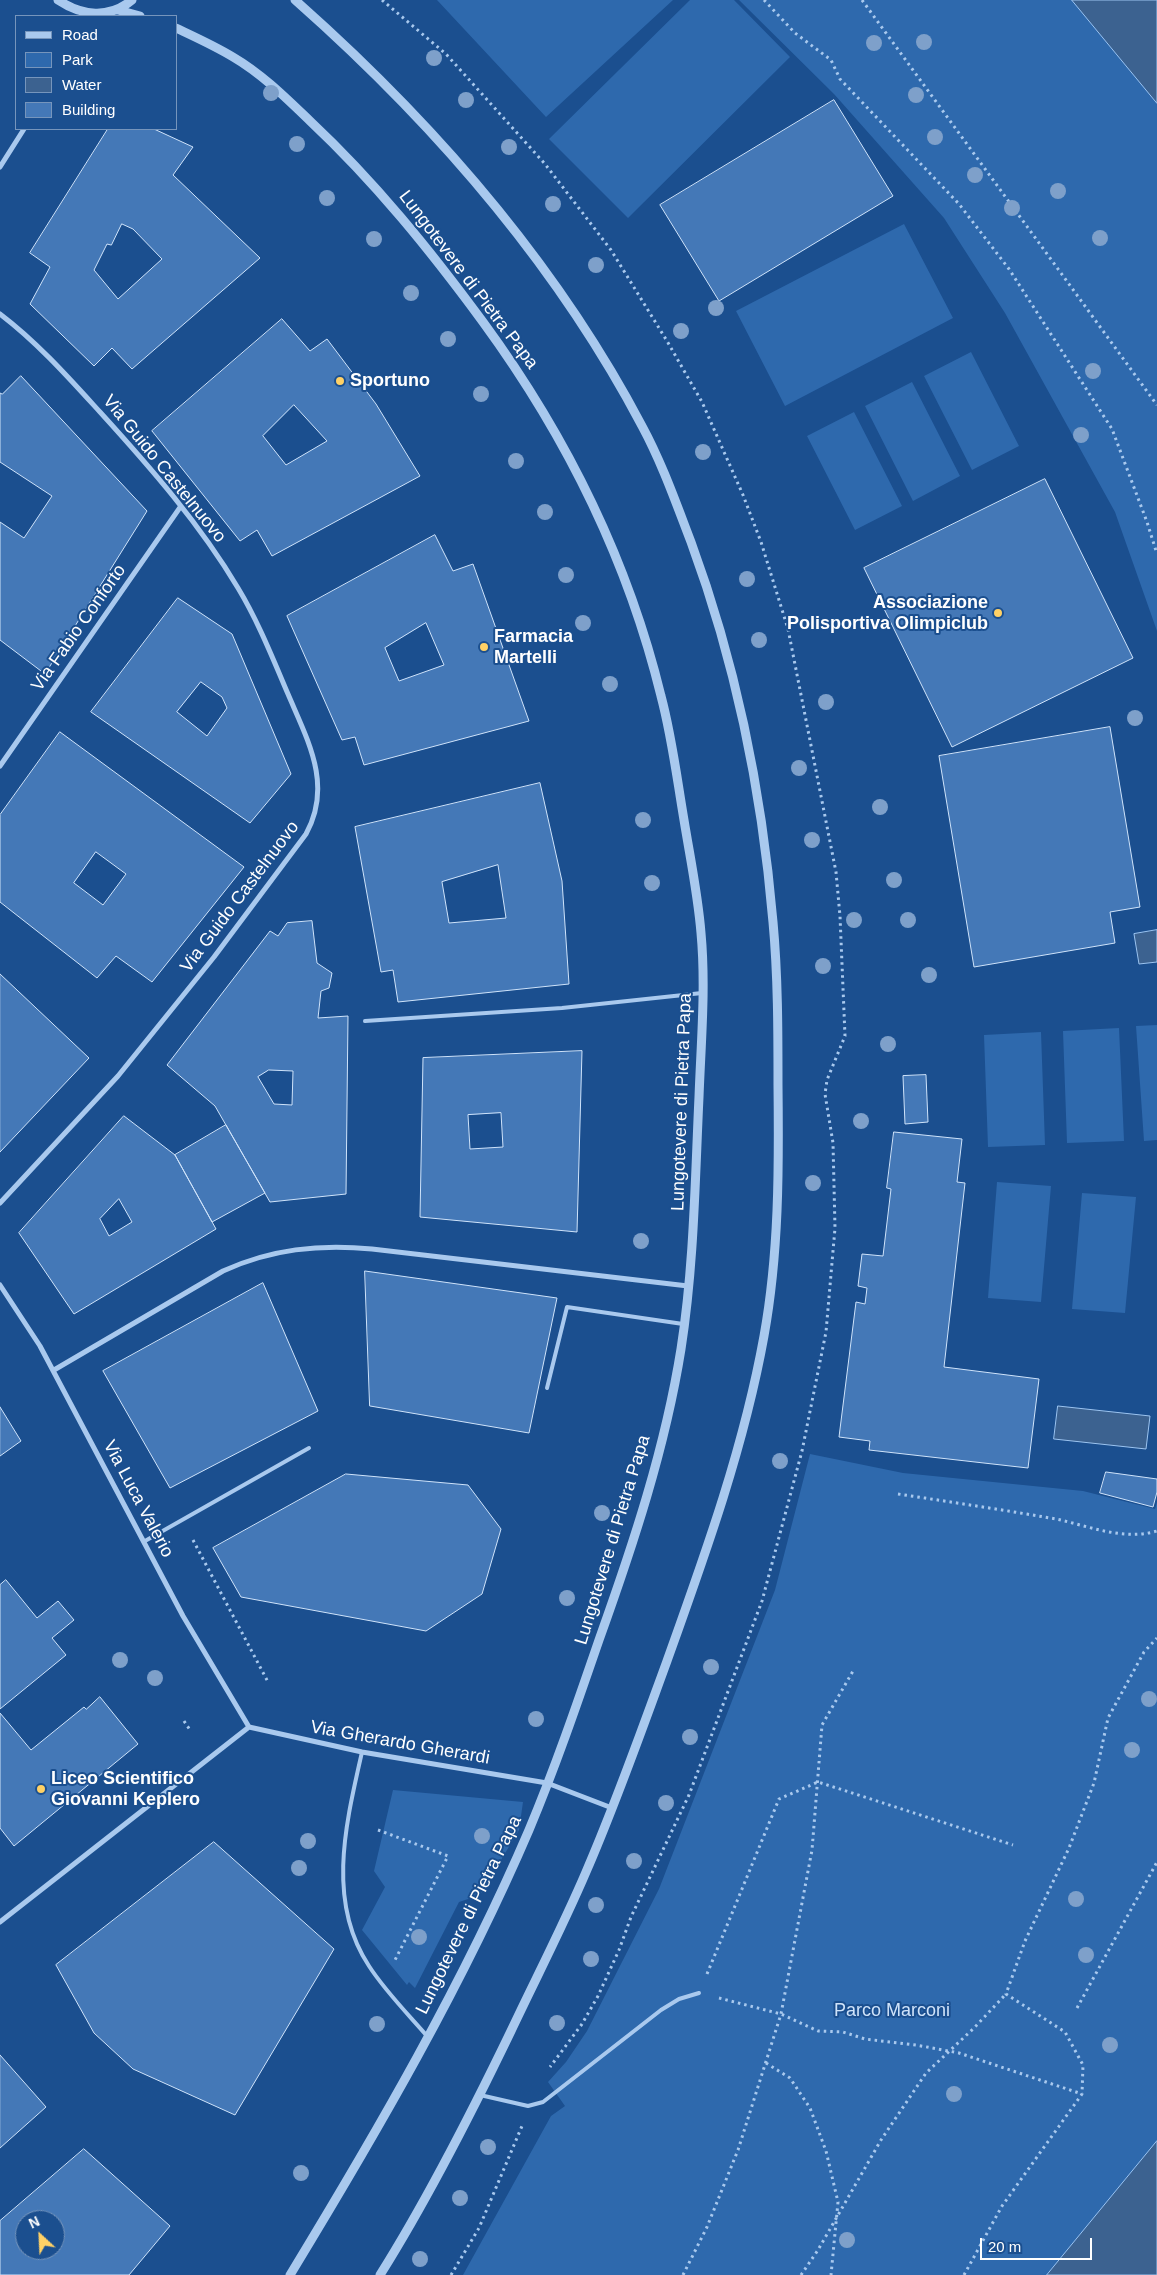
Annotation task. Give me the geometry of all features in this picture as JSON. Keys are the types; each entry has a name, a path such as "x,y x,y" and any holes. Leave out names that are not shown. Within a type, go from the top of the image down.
{"street":[{"path":"58,0 71,9 105,15 118,10 132,0"},
{"path":"295,0 384,83 452,154 560,292 639,420 673,492 718,622 734,676 756,798 773,922 777,993 778,1204 767,1321 744,1424 713,1530 612,1808 565,1919 480,2095 412,2222 380,2275"},
{"path":"118,10 136,15"},
{"name":"Lungotevere di Pietra Papa","path":"178,29 230,55 261,75 368,177 427,248 497,342 532,394 577,472 605,533 637,616 662,696 673,751 701,928 704,993 694,1217 688,1286 684,1324 661,1447 641,1518 564,1741 530,1828 428,2037 290,2275"},
{"path":"0,167 23,130"},
{"name":"Via Guido Castelnuovo","path":"0,314 67,376 181,506 238,587 282,680 312,754 319,788 317,812 306,834 283,868 124,1069 0,1203"},
{"name":"Via Fabio Conforto","path":"0,766 181,506"},
{"path":"54,1370 223,1271 253,1258 300,1248 337,1246 372,1249 688,1286"},
{"name":"Via Luca Valerio","path":"0,1285 54,1370 145,1540 183,1616 249,1727"},
{"path":"0,1922 249,1727"},
{"name":"Via Gherardo Gherardi","path":"249,1727 362,1752 547,1783 612,1808"}],"lane":[{"path":"365,1021 562,1008 704,993"},
{"path":"547,1388 567,1307 684,1324"},
{"path":"145,1540 309,1448"},
{"path":"362,1752 347,1816 343,1850 345,1905 349,1927 369,1966 428,2037"},
{"path":"480,2095 528,2106 543,2102 661,2010 678,2000 699,1993"}],"path":[{"path":"764,0 795,34 831,60 840,79 960,204 1008,269 1112,429 1148,522 1157,554"},
{"path":"862,0 1157,405"},
{"path":"898,1494 1058,1520 1104,1532 1136,1535 1157,1531"},
{"path":"193,1540 268,1682"},
{"path":"801,2275 881,2140 926,2072 950,2052 1006,1994 1025,1941 1069,1848 1094,1782 1108,1718 1144,1652 1157,1638"},
{"path":"683,2275 707,2227 738,2150 781,2014 812,1850 822,1725 853,1671"},
{"path":"184,1721 190,1730"},
{"path":"1013,1845 818,1782 779,1799 699,1993 781,2014 818,2031 843,2032 865,2040 916,2045 950,2052 1082,2094"},
{"path":"378,1830 448,1856 392,1966"},
{"path":"1077,2008 1157,1862"},
{"path":"964,2275 1002,2206 1082,2094 1084,2065 1065,2032 1006,1994"},
{"path":"766,2063 790,2078 810,2108 826,2151 838,2202 832,2275"}],"green space":[{"path":"437,0 673,0 546,117"},
{"path":"690,0 734,0 790,57 628,218 549,139"},
{"path":"739,0 1072,0 1157,103 1157,631 1115,512 1005,313 944,218 834,94"},
{"path":"904,224 953,318 785,406 736,311"},
{"path":"971,352 1019,446 972,470 924,376"},
{"path":"912,382 960,476 913,501 865,406"},
{"path":"854,412 902,506 855,530 807,436"},
{"path":"1157,1025 1157,1140 1144,1141 1136,1026"},
{"path":"1119,1028 1124,1141 1067,1143 1063,1031"},
{"path":"1041,1032 1045,1145 988,1147 984,1035"},
{"path":"997,1182 1051,1186 1041,1302 988,1298"},
{"path":"1082,1193 1136,1197 1125,1313 1072,1309"},
{"name":"Parco Marconi","path":"810,1454 903,1473 1083,1491 1155,1509 1157,1502 1157,2141 1047,2275 463,2275 551,2116 565,2106 548,2082 566,2062 587,2031 659,1889 775,1590"},
{"path":"393,1790 523,1802 519,1830 480,1895 459,1902 415,1988 409,1982 407,1985 362,1930 385,1887 374,1871"}],"water":[{"path":"1072,0 1157,0 1157,103"},
{"path":"1157,930 1157,962 1139,964 1134,934"},
{"path":"1058,1406 1150,1416 1146,1449 1054,1439"},
{"path":"1157,2141 1157,2275 1047,2275"}],"building":[{"path":"834,100 893,196 719,301 660,205"},
{"path":"107,130 156,130 193,147 173,175 260,258 132,369 112,348 94,366 30,304 50,267 30,253","holes":["122,224 133,229 162,259 118,299 94,270 107,244 111,245"]},
{"path":"282,319 310,351 327,339 376,404 420,476 272,556 257,530 240,541 152,431","holes":["294,405 327,441 286,465 263,436"]},
{"path":"21,376 147,511 45,674 0,640 0,522 24,538 52,496 0,462 0,393 2,394"},
{"name":"Associazione Polisportiva Olimpiclub","path":"1045,479 1133,658 952,747 864,568"},
{"path":"435,535 453,571 473,564 529,721 364,765 355,737 342,740 287,616","holes":["426,623 444,665 399,681 385,648"]},
{"path":"178,598 232,634 291,774 250,823 91,712","holes":["201,682 222,697 227,708 207,736 177,712"]},
{"path":"1110,727 1140,907 1110,912 1115,943 974,967 939,756"},
{"path":"60,732 244,867 152,982 116,956 97,978 0,902 0,815","holes":["96,852 126,874 103,905 74,883"]},
{"path":"540,783 562,881 569,984 398,1002 393,970 381,972 355,827","holes":["498,865 506,918 449,923 442,882"]},
{"path":"312,921 317,963 332,973 329,988 321,991 318,1018 348,1016 346,1194 270,1202 215,1106 167,1065 270,931 278,936 287,923","holes":["269,1070 293,1071 292,1105 274,1104 258,1077"]},
{"path":"0,974 89,1058 0,1152"},
{"path":"582,1051 577,1232 420,1217 423,1058","holes":["501,1113 503,1147 470,1149 468,1115"]},
{"path":"926,1075 928,1122 905,1124 903,1076"},
{"path":"124,1116 175,1155 216,1229 74,1314 19,1233","holes":["119,1199 132,1222 109,1236 100,1219"]},
{"path":"226,1125 265,1193 212,1222 175,1155"},
{"path":"894,1132 962,1139 957,1182 965,1183 944,1367 1039,1379 1028,1468 869,1450 870,1441 839,1437 856,1302 865,1304 867,1288 858,1286 862,1254 883,1256 891,1189 887,1188"},
{"path":"365,1271 557,1298 529,1433 370,1406"},
{"path":"263,1283 318,1411 170,1488 103,1371"},
{"path":"0,1407 21,1441 0,1456"},
{"path":"1106,1472 1157,1479 1157,1492 1153,1507 1100,1493"},
{"path":"346,1474 468,1485 501,1529 482,1594 426,1631 241,1597 213,1548"},
{"path":"6,1580 37,1618 58,1601 74,1620 52,1638 66,1655 0,1709 0,1585"},
{"name":"Liceo Scientifico Giovanni Keplero","path":"100,1697 138,1744 14,1846 0,1828 0,1713 31,1750 84,1707 86,1709"},
{"path":"214,1842 334,1949 235,2115 133,2069 94,2033 56,1965"},
{"path":"0,2055 46,2107 0,2148"},
{"path":"84,2149 170,2226 129,2275 0,2275 0,2221"}],"place":[{"name":"Sportuno","path":"340,381"},
{"name":"Associazione Polisportiva Olimpiclub","path":"998,613"},
{"name":"Farmacia Martelli","path":"484,647"},
{"name":"Liceo Scientifico Giovanni Keplero","path":"41,1789"}]}
